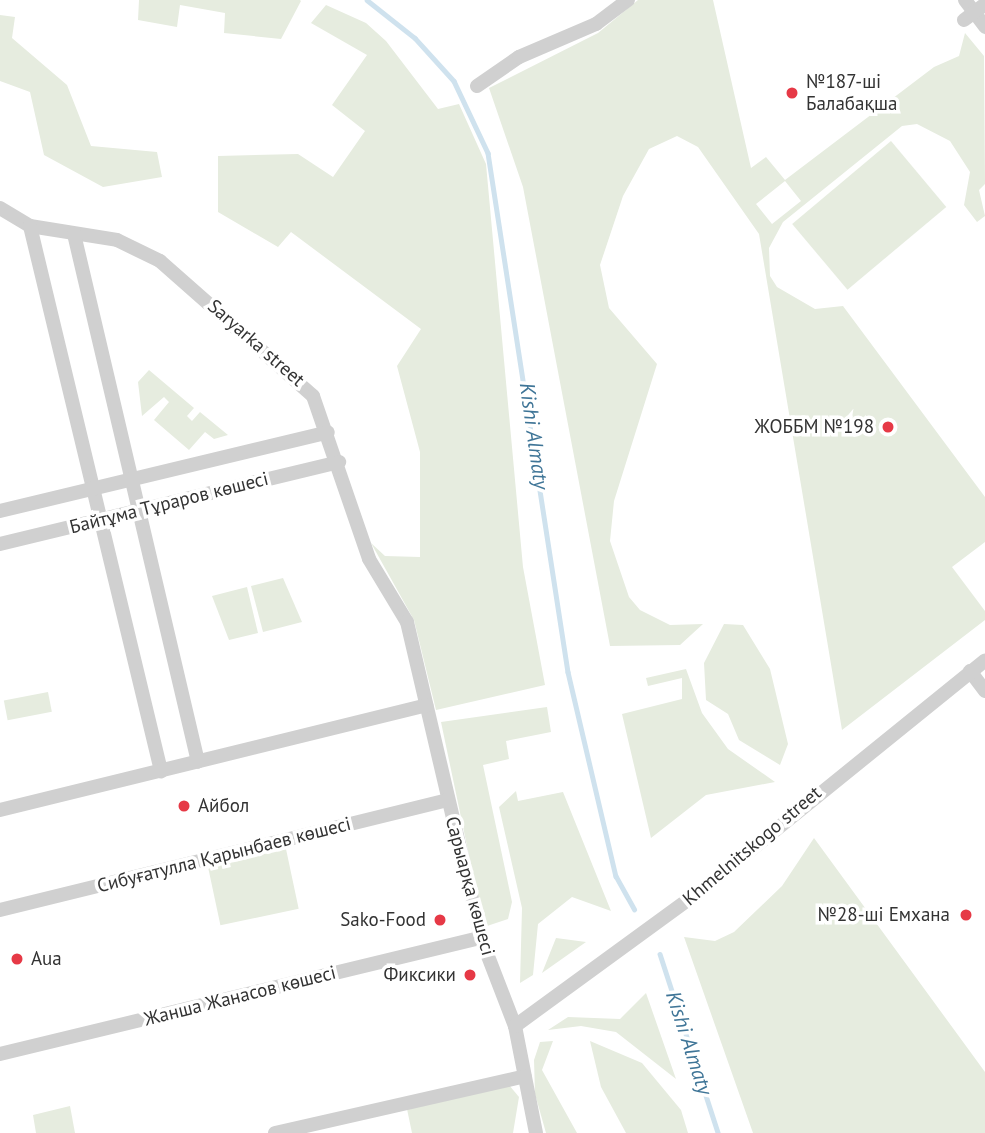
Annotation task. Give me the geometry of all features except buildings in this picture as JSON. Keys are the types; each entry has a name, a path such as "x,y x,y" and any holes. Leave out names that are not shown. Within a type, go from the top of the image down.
{"street":[{"path":"477,86 519,57 587,29 628,0"},
{"path":"965,0 985,27"},
{"name":"Saryarka street","path":"0,208 30,226 117,240 160,261 306,386 339,462 369,559 407,622 426,705"},
{"path":"30,226 160,771"},
{"path":"74,234 198,762"},
{"name":"Байтұма Тұраров көшесі","path":"0,511 328,432"},
{"name":"Байтұма Тұраров көшесі","path":"0,544 339,462"},
{"name":"Khmelnitskogo street","path":"515,1026 699,892 985,660"},
{"path":"970,671 985,691"},
{"path":"0,810 426,705"},
{"name":"Сарыарқа көшесі","path":"426,705 481,938 515,1026 536,1133"},
{"name":"Сибуғатулла Қарынбаев көшесі","path":"0,910 447,800"},
{"name":"Жанша Жанасов көшесі","path":"0,1054 481,938"},
{"path":"275,1133 524,1076"}],"shaded area":[{"path":"139,0 301,1 281,39 224,33 225,13 180,5 177,27 138,20"},
{"path":"638,0 713,0 751,168 766,157 785,180 934,67 959,56 965,33 984,56 985,184 979,190 985,216 977,222 964,205 970,172 950,141 917,124 902,126 783,222 769,248 770,276 777,287 815,309 843,306 985,497 985,542 952,567 985,611 985,620 842,730 759,234 698,147 677,136 649,149 623,196 600,265 609,308 657,364 614,501 610,541 629,597 640,610 670,625 703,624 680,645 610,646 523,187 489,88 598,33","holes":["785,181 801,201 772,224 756,204"]},
{"path":"326,5 366,23 386,41 438,109 459,104 486,164 523,567 545,685 436,710 414,620 371,543 385,556 420,557 420,452 397,366 421,329 291,232 278,247 218,212 218,156 298,154 333,177 365,131 332,105 367,55 311,23"},
{"path":"0,15 15,17 12,38 67,85 91,146 157,152 162,177 103,187 44,155 30,92 0,81"},
{"path":"891,141 946,207 847,290 792,224"},
{"path":"149,370 194,408 187,416 192,421 200,412 228,435 214,439 205,432 189,450 154,420 169,402 164,397 142,416 138,382"},
{"path":"283,578 302,622 263,632 251,586"},
{"path":"247,587 258,633 229,640 212,596"},
{"path":"724,624 743,625 770,669 788,744 780,765 739,740 728,714 706,700 704,663"},
{"path":"686,669 702,713 728,749 775,782 706,795 651,838 622,714 682,699 682,678 648,686 646,678"},
{"path":"48,692 52,712 8,720 4,701"},
{"path":"547,707 551,732 506,741 509,759 483,765 512,902 508,919 484,927 441,722"},
{"path":"516,791 518,801 563,792 611,911 572,897 538,924 533,975 520,983 522,908 499,807"},
{"path":"814,838 985,1072 985,1133 753,1133 684,937 715,941 734,932 782,886"},
{"path":"286,849 299,909 220,925 208,866"},
{"path":"556,938 586,942 542,973"},
{"path":"646,993 676,1079 616,1032 581,1026 548,1030 568,1017 620,1019"},
{"path":"553,1041 542,1070 577,1133 546,1133 535,1094 534,1060 540,1042"},
{"path":"590,1041 642,1063 681,1110 688,1133 626,1133 601,1087"},
{"path":"509,1085 519,1097 513,1133 412,1133 407,1109"},
{"path":"70,1106 75,1133 36,1133 33,1115"}],"waterway":[{"name":"Kіshі Almaty","path":"367,0 415,38 454,81 488,153 568,672 616,876 634,909"},
{"name":"Kіshі Almaty","path":"660,954 718,1133"}],"place":[{"name":"№187-ші Балабақша","path":"792,93"},
{"name":"ЖОББМ №198","path":"888,427"},
{"name":"Айбол","path":"184,806"},
{"name":"№28-ші Емхана","path":"966,915"},
{"name":"Sako-Food","path":"440,920"},
{"name":"Aua","path":"17,959"},
{"name":"Фиксики","path":"470,975"}]}
